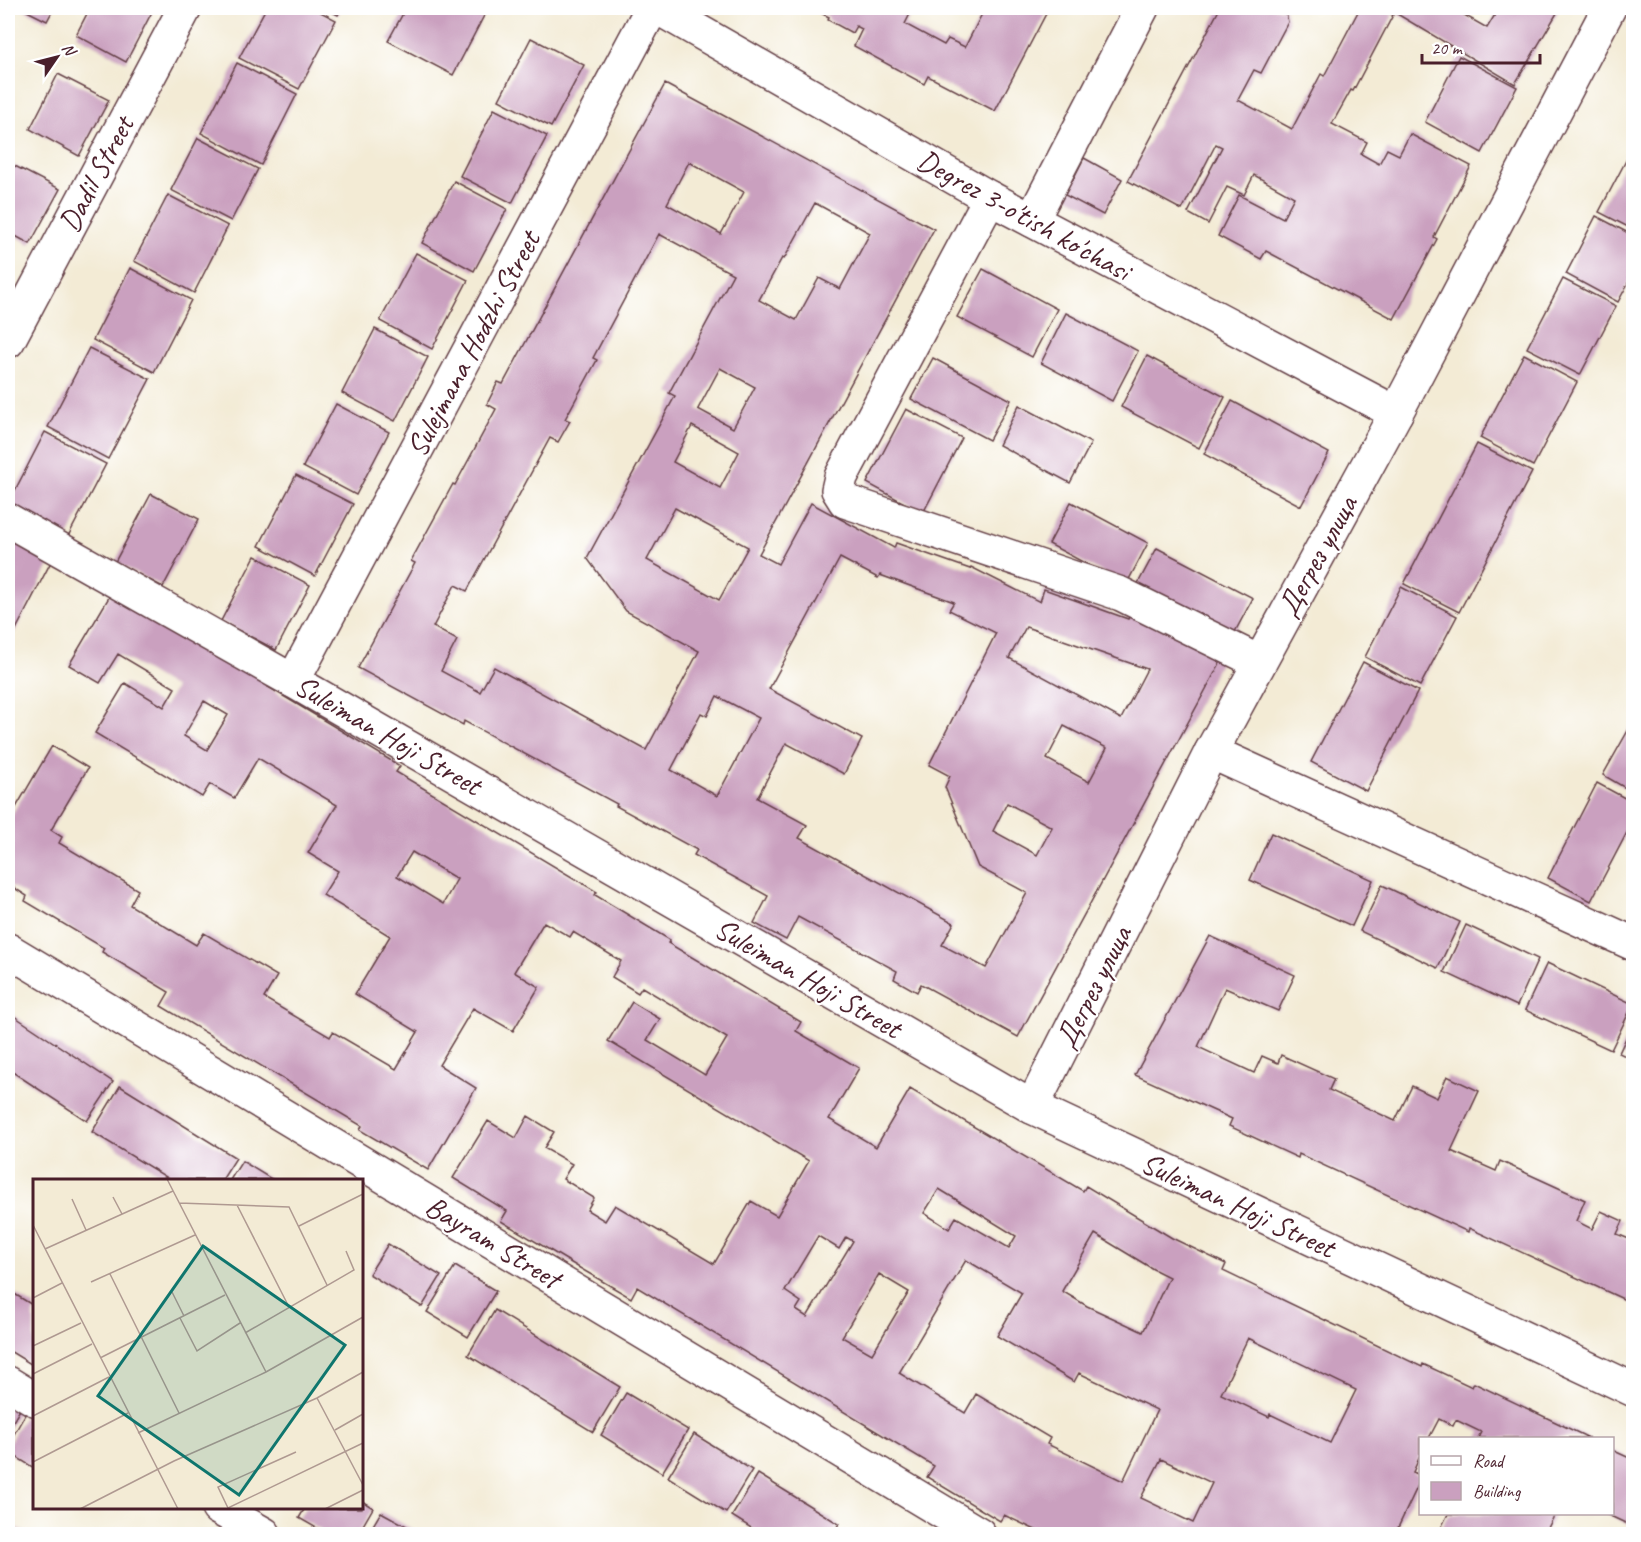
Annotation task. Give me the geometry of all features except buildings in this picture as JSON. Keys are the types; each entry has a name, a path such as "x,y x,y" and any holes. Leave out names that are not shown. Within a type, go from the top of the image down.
{"street":[{"name":"Dadil Street","path":"8,341 17,301 185,8"},
{"name":"Sulejmana Hodzhi Street","path":"293,681 652,8"},
{"name":"Degrez 3-o'tish ko'chasi","path":"658,8 990,198 1396,413"},
{"path":"1032,220 1142,8"},
{"name":"Дегрез улица","path":"1032,1107 1211,752 1396,413 1609,8"},
{"path":"990,198 841,477 838,490 845,501 1121,594 1259,662"},
{"name":"Suleiman Hoji Street","path":"8,520 293,681 1032,1107 1634,1390"},
{"path":"1211,752 1632,940"},
{"name":"Bayram Street","path":"8,950 979,1534"},
{"path":"8,1383 33,1398"},
{"path":"220,1509 264,1534"}]}
